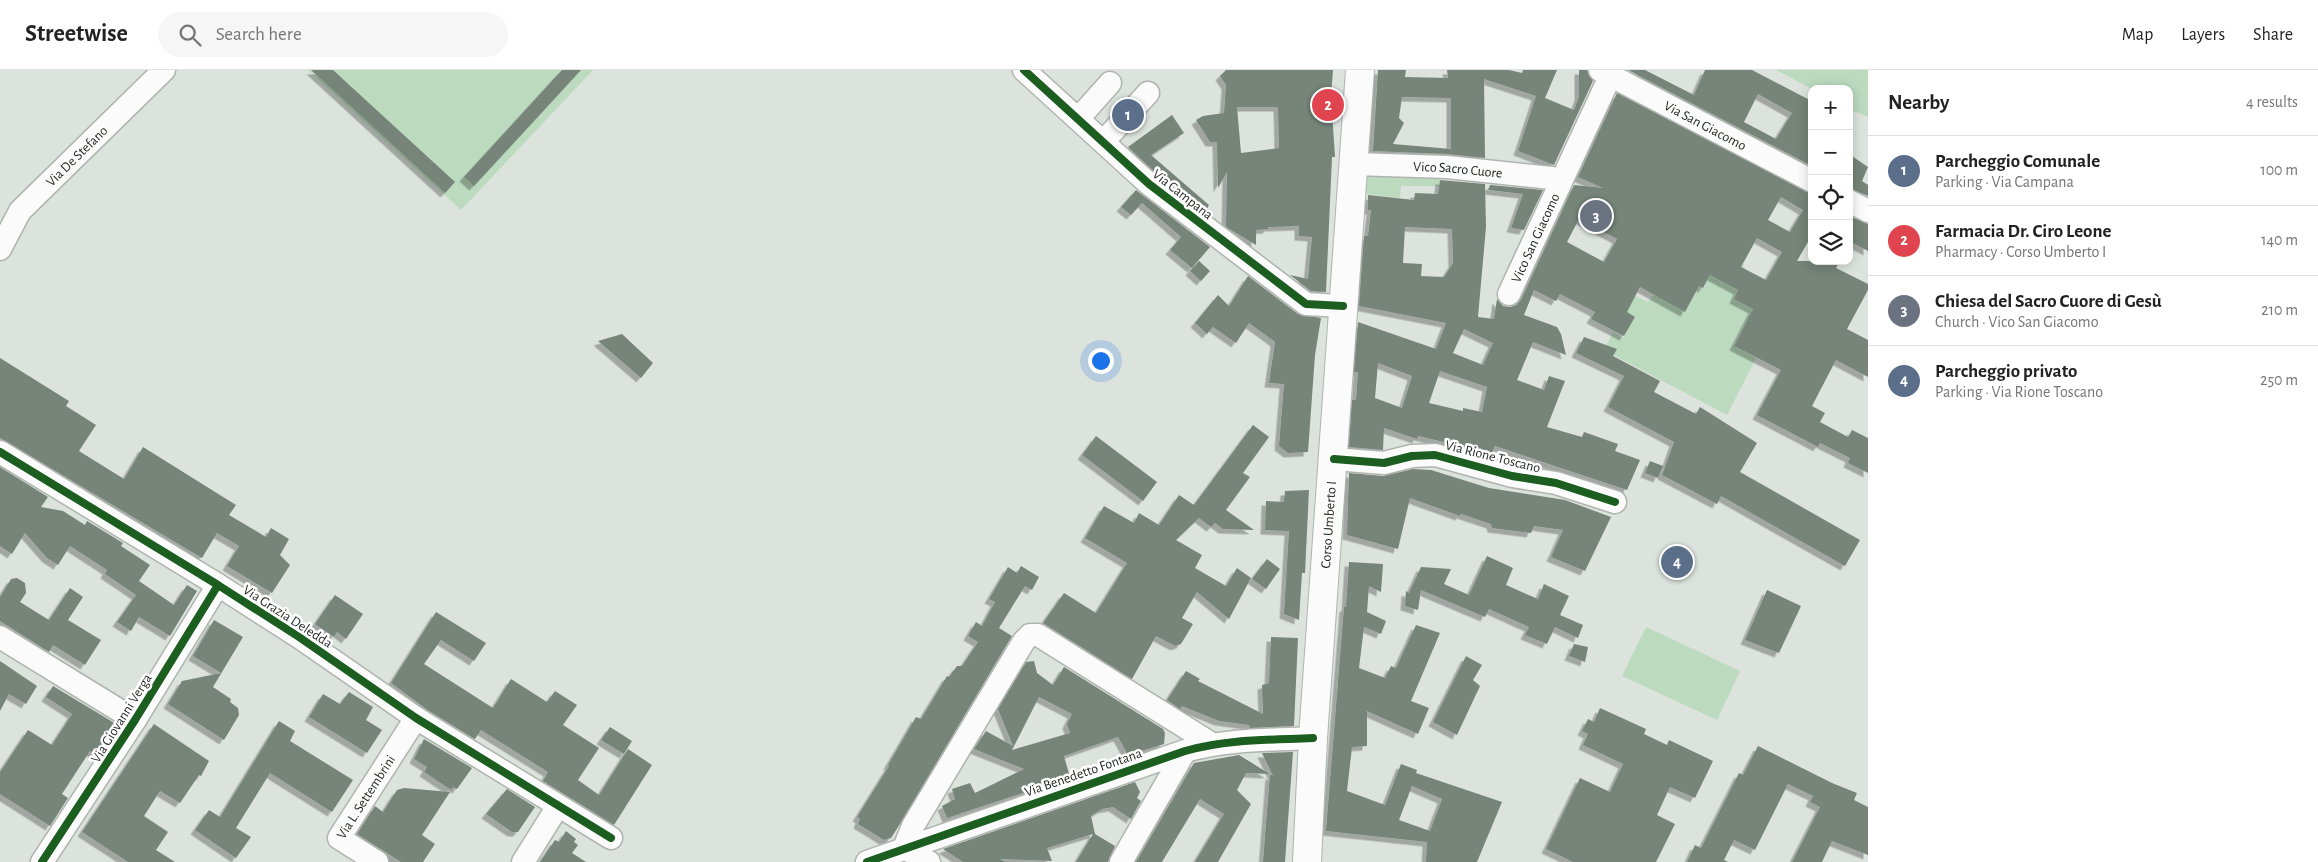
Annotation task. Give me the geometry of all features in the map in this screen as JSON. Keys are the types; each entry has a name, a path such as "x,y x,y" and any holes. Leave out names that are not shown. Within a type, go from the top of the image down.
{"main road":[{"name":"Corso Umberto I","path":"1307,862 1313,738 1360,70"}],"street":[{"name":"Via De Stefano","path":"0,249 20,211 164,70"},
{"name":"Via Campana","path":"1024,70 1149,184 1306,304 1343,306"},
{"name":"Vico San Giacomo","path":"1509,294 1608,72"},
{"name":"Via San Giacomo","path":"1608,72 1808,179"},
{"path":"1078,119 1110,83"},
{"path":"1103,142 1148,93"},
{"name":"Vico Sacro Cuore","path":"1354,164 1447,166 1561,179"},
{"path":"1853,203 1868,212"},
{"name":"Via Grazia Deledda","path":"0,452 218,585 299,637 416,718 610,838"},
{"name":"Via Rione Toscano","path":"1334,459 1384,463 1412,456 1435,455 1512,476 1556,483 1615,502"},
{"name":"Via Giovanni Verga","path":"42,862 135,720 218,585"},
{"path":"929,862 904,848 913,826 1024,641 1030,635 1038,635 1212,744"},
{"path":"0,637 135,720"},
{"name":"Via L. Settembrini","path":"377,862 339,838 416,718"},
{"name":"Via Benedetto Fontana","path":"867,862 1186,751 1212,744 1313,738"},
{"path":"1121,862 1186,751"},
{"path":"523,862 558,806"}],"green space":[{"path":"308,70 593,70 461,210"},
{"path":"1776,70 1868,70 1868,117 1853,111 1853,85 1808,85 1808,87"},
{"path":"1367,167 1441,170 1439,186 1401,186 1400,198 1366,194"},
{"path":"1743,264 1747,273 1734,299 1753,309 1734,346 1756,358 1727,415 1604,350 1613,332 1623,338 1635,317 1602,298 1635,296 1648,302 1654,295 1699,286 1704,288 1710,275"},
{"path":"1646,627 1740,671 1717,720 1622,676"}],"building":[{"path":"311,70 333,70 455,182 445,193"},
{"path":"562,70 581,70 474,186 464,177"},
{"path":"1226,70 1333,70 1331,96 1335,157 1332,157 1326,292 1311,291 1290,275 1308,279 1312,237 1299,236 1299,226 1268,227 1268,229 1256,230 1256,245 1226,227 1227,172 1218,188 1217,142 1210,142 1196,120 1203,116 1224,113 1226,85 1220,76","holes":["1237,107 1278,107 1279,148 1241,153"]},
{"path":"1378,70 1406,70 1405,77 1448,78 1447,70 1509,70 1522,73 1523,70 1557,70 1545,98 1574,110 1579,96 1579,70 1587,70 1593,81 1554,165 1518,151 1536,96 1484,79 1485,158 1447,154 1373,151","holes":["1402,97 1451,98 1451,149 1393,144 1404,123 1399,118"]},
{"path":"1628,70 1645,70 1694,95 1705,70 1752,70 1808,99 1808,164","holes":["1758,94 1792,113 1776,139 1744,122"]},
{"path":"1617,93 1808,192 1808,242 1797,261 1808,261 1808,265 1838,265 1836,268 1868,284 1868,290 1847,329 1868,340 1868,377 1836,360 1812,406 1825,413 1820,422 1848,437 1852,430 1868,438 1868,473 1848,463 1850,458 1820,443 1818,447 1757,415 1781,370 1734,346 1753,309 1734,299 1738,290 1710,275 1703,288 1699,286 1685,312 1640,287 1627,312 1635,317 1624,336 1591,319 1595,312 1560,294 1556,301 1534,290 1524,315 1557,327 1561,334 1566,355 1533,342 1517,380 1544,390 1549,376 1565,381 1547,427 1582,437 1584,432 1618,444 1615,451 1640,460 1627,490 1495,446 1492,453 1418,436 1417,439 1384,428 1383,450 1349,447 1352,400 1356,400 1358,372 1354,372 1358,322 1436,349 1446,323 1359,306 1364,236 1368,236 1371,210 1368,210 1368,195 1414,200 1415,193 1438,194 1440,180 1485,184 1486,227 1478,317 1494,319 1497,299 1503,306 1510,307 1516,305 1521,300 1574,185 1603,188 1578,177","holes":["1781,197 1803,210 1790,232 1768,220","1579,219 1617,239 1604,262 1567,242","1405,227 1452,229 1453,263 1444,277 1421,276 1422,264 1403,263","1757,238 1782,252 1766,280 1741,267","1464,329 1493,343 1483,365 1453,353","1378,363 1412,376 1402,408 1375,398","1440,371 1487,387 1482,412 1463,408 1463,411 1429,403"]},
{"path":"1172,115 1184,133 1151,155 1209,205 1206,211 1157,174 1128,147"},
{"path":"1853,157 1868,167 1862,181 1868,185 1868,196 1853,190"},
{"path":"1490,185 1543,190 1524,230 1511,228 1523,194 1488,190"},
{"path":"1136,190 1210,247 1192,268 1170,250 1181,237 1142,203 1131,215 1121,207"},
{"path":"1853,218 1868,224 1868,251 1853,243"},
{"path":"1199,261 1210,271 1201,281 1190,271"},
{"path":"1248,276 1298,314 1321,318 1315,355 1308,452 1288,453 1279,446 1284,384 1269,383 1275,342 1249,323 1236,343 1213,327 1207,334 1195,323 1218,295 1229,306"},
{"path":"622,334 653,363 641,378 598,341"},
{"path":"1584,337 1617,349 1613,356 1660,381 1654,392 1696,414 1700,407 1757,443 1740,472 1860,540 1845,566 1721,496 1717,504 1662,475 1674,442 1608,407 1624,376 1576,353"},
{"path":"0,358 69,401 66,406 96,425 79,451 124,479 143,447 236,505 229,515 266,537 271,528 289,539 280,555 290,565 272,593 227,566 239,546 217,533 202,558 0,438"},
{"path":"1253,425 1269,437 1243,473 1250,477 1226,510 1254,530 1223,529 1215,523 1211,527 1199,518 1176,540 1202,555 1195,568 1226,586 1237,568 1251,578 1229,619 1197,592 1182,618 1193,624 1181,644 1175,646 1156,636 1132,679 1043,623 1064,593 1096,613 1127,563 1085,538 1104,506 1134,523 1139,513 1159,525 1179,495 1194,505"},
{"path":"1096,436 1157,482 1143,501 1082,455"},
{"path":"1650,461 1663,466 1658,478 1645,473"},
{"path":"0,467 48,497 41,507 63,511 85,525 87,521 123,543 121,546 150,565 139,581 174,605 187,585 197,591 170,636 139,617 131,631 117,622 136,595 105,574 107,570 70,546 58,565 47,558 25,533 12,554 0,546"},
{"path":"1413,469 1431,470 1489,488 1565,500 1611,517 1585,571 1551,557 1563,530 1534,526 1531,533 1492,528 1491,524 1461,514 1460,516 1410,498 1398,549 1347,535 1349,473 1383,476"},
{"path":"1309,490 1305,573 1302,573 1299,620 1284,614 1289,531 1265,530 1266,501 1284,502 1285,491"},
{"path":"1487,556 1513,568 1506,585 1538,599 1544,584 1569,596 1560,615 1583,625 1578,638 1555,627 1547,644 1525,635 1529,627 1489,609 1485,617 1421,590 1418,610 1405,606 1406,591 1409,593 1421,567 1451,569 1444,584 1469,595"},
{"path":"1267,559 1280,569 1266,589 1252,579"},
{"path":"1349,562 1383,564 1381,592 1369,586 1367,612 1386,621 1381,634 1364,627 1359,668 1385,678 1391,666 1396,668 1416,625 1440,633 1411,701 1429,708 1418,734 1367,711 1367,746 1352,747 1347,791 1385,805 1401,764 1417,770 1416,773 1502,802 1477,862 1426,862 1427,842 1326,831 1344,607 1346,607","holes":["1412,786 1442,799 1430,831 1399,820"]},
{"path":"1021,566 1039,577 1032,590 1025,586 999,628 1012,636 900,824 891,838 884,840 858,824 860,819 857,817 889,766 916,717 921,719 947,676 949,677 957,666 962,666 978,642 968,636 976,622 982,626 995,602 989,599 1008,567 1017,573"},
{"path":"17,578 25,583 26,593 20,602 49,620 70,588 83,597 68,620 101,640 85,665 53,645 49,652 0,621 0,597 11,579"},
{"path":"1767,590 1801,606 1779,653 1745,640"},
{"path":"335,595 363,614 346,639 337,632 334,637 315,624"},
{"path":"436,612 486,643 474,661 441,640 424,664 493,708 511,679 547,702 555,691 577,705 563,725 599,748 578,780 599,795 628,749 652,765 614,825 543,781 548,772 481,730 475,739 429,711 391,683"},
{"path":"214,620 243,637 213,687 231,699 230,702 238,708 239,715 224,740 168,704 182,681 221,673 193,656"},
{"path":"1271,637 1298,638 1294,726 1250,728 1249,725 1219,721 1182,706 1180,709 1167,700 1186,671 1200,679 1198,681 1263,714 1262,685 1269,683"},
{"path":"1574,644 1588,647 1585,662 1569,656"},
{"path":"1466,656 1482,665 1473,680 1480,686 1457,735 1433,722"},
{"path":"0,661 37,686 26,704 9,694 0,711"},
{"path":"1034,661 1037,673 1053,685 1064,667 1163,729 1165,733 1164,744 1128,755 1118,737 1064,756 1070,777 1037,784 1038,788 947,818 942,806 955,799 952,789 970,783 975,793 1024,769 974,749 986,731 1013,746 998,709 1026,662","holes":["1039,697 1072,714 1067,724 1070,733 1012,750"]},
{"path":"53,686 116,724 96,755 90,751 62,794 68,798 50,826 0,794 0,772 28,730 52,745 72,714 46,697"},
{"path":"349,692 373,707 366,720 382,730 367,753 309,717 323,694 340,704"},
{"path":"1600,708 1646,729 1644,734 1667,745 1669,740 1713,761 1695,798 1670,787 1657,815 1675,824 1656,862 1573,862 1546,849 1580,778 1610,792 1623,764 1583,745 1588,734 1582,731 1588,719 1594,722"},
{"path":"279,721 295,731 290,741 353,780 332,812 270,773 236,828 251,837 236,858 195,830 209,810 220,817"},
{"path":"154,724 209,761 201,776 199,775 180,803 160,791 144,816 168,832 156,850 175,862 128,862 82,832"},
{"path":"610,727 632,741 624,754 601,740"},
{"path":"424,739 472,768 457,789 453,787 451,790 424,772 427,767 414,759"},
{"path":"1758,746 1832,783 1857,793 1854,800 1868,807 1868,855 1832,841 1822,862 1792,862 1820,807 1810,802 1813,796 1788,784 1755,850 1734,840 1724,860 1728,862 1687,862 1695,845 1701,848 1739,773 1743,775"},
{"path":"1293,752 1285,862 1263,862 1270,774 1273,776 1262,753"},
{"path":"1239,755 1270,774 1246,773 1237,790 1251,804 1218,862 1195,862 1224,814 1200,799 1162,862 1136,862 1194,763"},
{"path":"1135,782 1140,792 1137,798 1141,801 1131,819 1113,807 1102,809 1091,816 1095,834 1115,846 1108,862 1076,862 1093,834 1047,848 1052,861 1000,859 1005,862 963,862 943,849"},
{"path":"404,788 450,792 422,835 435,844 423,862 401,862 357,834 375,806 383,812 397,790"},
{"path":"507,789 535,807 518,832 512,832 486,814"},
{"path":"566,831 576,839 574,842 578,845 572,853 586,862 540,862 555,840 559,842"}],"cycle path":[{"path":"1024,70 1149,184 1306,304 1343,306"},
{"path":"0,452 218,585 299,637 416,718 611,838"},
{"path":"1334,459 1384,463 1412,456 1435,455 1512,476 1556,483 1615,502"},
{"path":"42,862 135,720 218,585"},
{"path":"867,862 1185,751 1233,742 1313,738"}],"place":[{"name":"Farmacia Dr. Ciro Leone","path":"1328,105"},
{"name":"Parcheggio Comunale","path":"1128,115"},
{"name":"Chiesa del Sacro Cuore di Gesù","path":"1596,216"},
{"name":"Parcheggio privato","path":"1677,562"}]}
